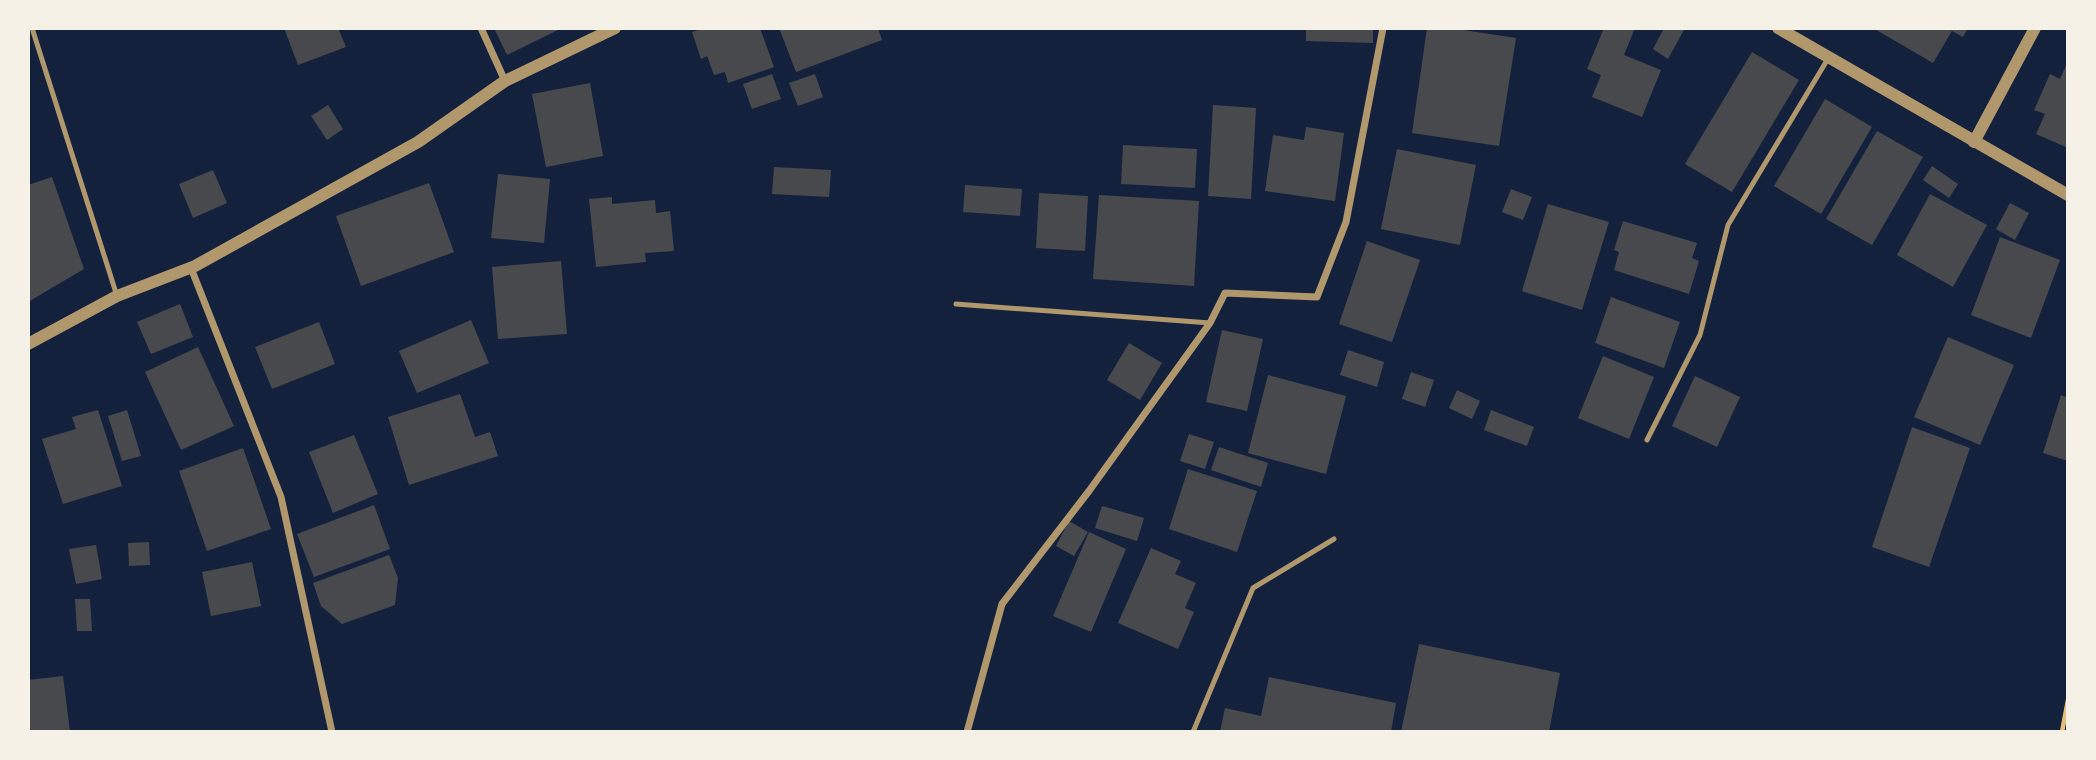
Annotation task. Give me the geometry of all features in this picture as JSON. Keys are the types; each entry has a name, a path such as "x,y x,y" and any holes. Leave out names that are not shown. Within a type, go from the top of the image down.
{"street":[{"path":"481,28 505,82"},
{"path":"28,344 117,296 191,268 418,142 505,82 615,28"},
{"path":"967,732 1002,604 1089,491 1210,323 1224,293 1317,298 1346,222 1383,28"},
{"path":"1778,28 2068,195"},
{"path":"1974,142 2035,28"},
{"path":"191,268 281,497 332,732"}],"lane":[{"path":"32,28 117,296"},
{"path":"1647,440 1700,335 1728,225 1829,57"},
{"path":"956,304 1210,323"},
{"path":"1193,732 1253,588 1334,539"}],"path":[{"path":"2062,732 2068,700"}],"building":[{"path":"284,28 338,28 346,47 298,65"},
{"path":"494,28 562,28 507,55"},
{"path":"698,28 760,28 774,67 728,83 725,72 714,75 707,56 701,59 692,32"},
{"path":"779,28 878,28 882,40 796,72"},
{"path":"1306,28 1373,28 1373,43 1306,41"},
{"path":"1427,28 1450,28 1516,38 1499,146 1412,133"},
{"path":"1604,28 1635,28 1624,55 1661,70 1642,117 1592,97 1601,75 1587,69"},
{"path":"1664,28 1685,28 1668,59 1653,49"},
{"path":"1873,28 1968,28 1963,37 1952,31 1933,63"},
{"path":"1752,52 1799,80 1732,192 1685,164"},
{"path":"2068,61 2068,148 2036,134 2045,114 2034,110 2050,74 2060,79"},
{"path":"772,74 781,99 752,109 743,84"},
{"path":"815,74 823,97 798,106 789,83"},
{"path":"590,83 603,156 546,167 532,94"},
{"path":"1825,99 1872,127 1821,214 1774,186"},
{"path":"328,105 343,129 327,140 311,116"},
{"path":"1213,105 1256,108 1251,199 1208,196"},
{"path":"1306,127 1344,133 1335,201 1265,191 1273,135 1304,140"},
{"path":"1877,131 1923,157 1872,245 1826,219"},
{"path":"1123,145 1197,149 1195,188 1121,184"},
{"path":"1397,149 1476,165 1460,245 1381,229"},
{"path":"1932,166 1958,184 1949,198 1923,180"},
{"path":"774,167 831,170 829,197 772,194"},
{"path":"213,170 227,203 193,218 179,184"},
{"path":"498,174 550,179 544,243 491,238"},
{"path":"52,177 84,269 28,302 28,185"},
{"path":"429,183 454,252 361,286 336,216"},
{"path":"965,185 1022,189 1020,216 963,212"},
{"path":"1511,189 1532,197 1523,220 1502,212"},
{"path":"1039,193 1088,196 1085,251 1036,248"},
{"path":"1930,194 1987,225 1953,287 1897,255"},
{"path":"1099,195 1199,201 1194,286 1093,279"},
{"path":"612,197 612,204 655,200 656,213 670,211 674,251 645,253 646,262 596,267 589,199"},
{"path":"2010,203 2029,213 2015,240 1996,229"},
{"path":"1548,204 1609,222 1582,310 1522,291"},
{"path":"1623,221 1697,243 1692,258 1699,261 1689,294 1614,270 1619,252 1614,250"},
{"path":"2000,237 2060,260 2031,338 1971,315"},
{"path":"1367,241 1420,260 1392,342 1339,324"},
{"path":"561,261 567,334 498,339 492,267"},
{"path":"1611,297 1680,322 1664,368 1595,343"},
{"path":"180,304 193,337 151,354 137,322"},
{"path":"471,320 489,363 417,393 399,351"},
{"path":"319,322 335,364 272,389 255,347"},
{"path":"1222,330 1263,339 1247,411 1206,402"},
{"path":"1948,337 2014,365 1980,445 1914,417"},
{"path":"1129,343 1162,363 1140,400 1107,380"},
{"path":"198,347 234,426 181,450 145,372"},
{"path":"1348,350 1384,362 1377,387 1340,375"},
{"path":"1603,356 1654,377 1629,439 1578,418"},
{"path":"1411,372 1434,380 1425,407 1402,399"},
{"path":"1268,375 1346,396 1326,474 1248,453"},
{"path":"1695,376 1740,397 1717,447 1672,426"},
{"path":"1457,390 1480,401 1472,419 1449,408"},
{"path":"460,394 475,437 490,432 498,456 409,485 388,417"},
{"path":"2061,395 2068,398 2068,461 2043,453"},
{"path":"98,410 122,486 63,504 42,439 76,429 72,417"},
{"path":"127,410 141,456 122,461 108,416"},
{"path":"1491,410 1534,427 1527,446 1484,430"},
{"path":"1912,427 1970,448 1929,567 1872,547"},
{"path":"1189,434 1214,442 1205,469 1180,461"},
{"path":"354,435 378,494 333,513 309,452"},
{"path":"1219,447 1268,463 1261,487 1211,470"},
{"path":"243,448 271,529 207,551 179,471"},
{"path":"1188,469 1257,491 1237,552 1169,529"},
{"path":"374,505 390,549 314,577 297,534"},
{"path":"1102,506 1144,518 1137,541 1095,528"},
{"path":"1069,521 1088,532 1074,556 1056,546"},
{"path":"1089,532 1126,549 1091,632 1053,616"},
{"path":"149,542 150,565 129,566 128,543"},
{"path":"96,545 102,579 76,584 69,549"},
{"path":"1151,548 1181,561 1175,574 1196,583 1185,608 1194,612 1178,649 1118,623"},
{"path":"389,555 398,578 395,605 342,624 321,606 313,583"},
{"path":"252,562 261,606 211,616 202,572"},
{"path":"75,599 90,599 92,631 77,631"},
{"path":"1419,644 1560,673 1549,732 1401,732"},
{"path":"63,676 70,732 28,732 28,680"},
{"path":"1269,677 1396,703 1391,732 1220,732 1225,708 1261,716"}]}
